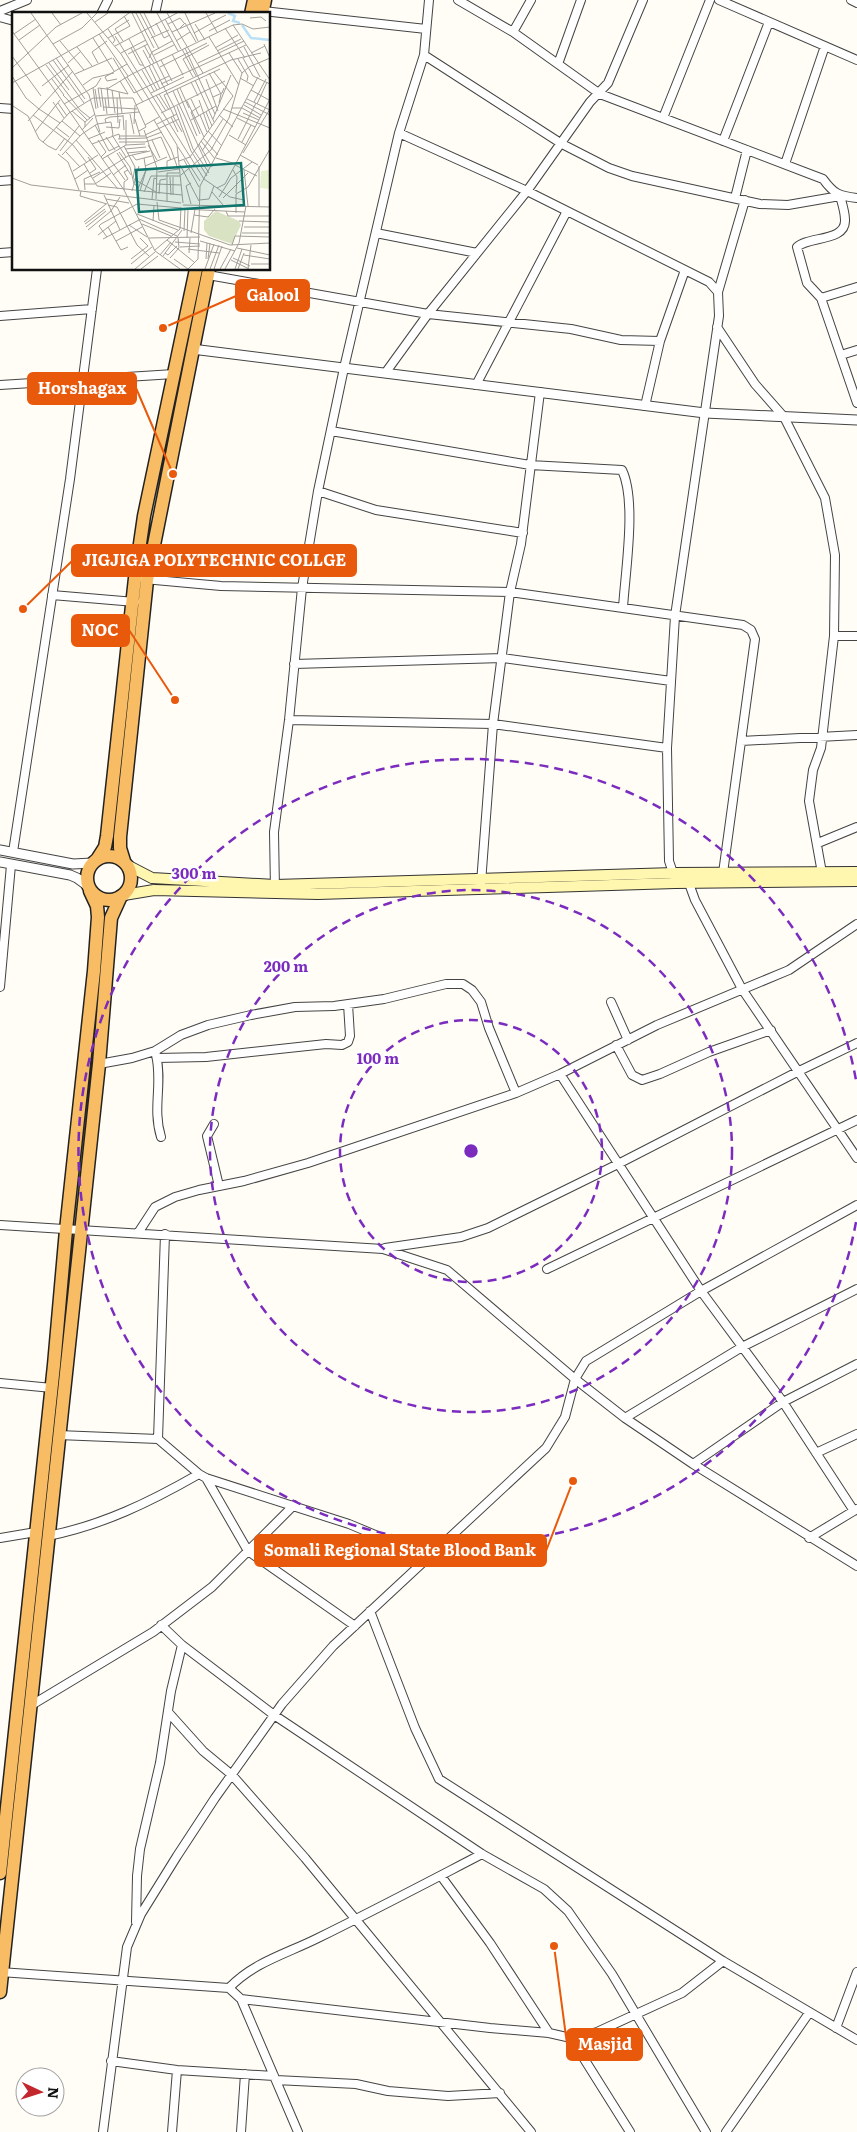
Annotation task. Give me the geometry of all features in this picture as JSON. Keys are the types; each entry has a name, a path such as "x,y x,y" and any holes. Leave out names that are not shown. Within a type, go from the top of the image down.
{"highway":[{"path":"254,0 260,10"},
{"path":"0,1992 30,1706 52,1388 98,917 97,906 86,876 105,847 107,836 141,579 144,516 196,270"},
{"path":"141,579 209,272"},
{"path":"0,1874 5,1770 17,1712 58,1435 99,1064 111,918 131,881 131,874 120,848 120,837 138,602"},
{"path":"95,861 112,856 126,863"},
{"path":"89,888 102,900 110,900 122,896"}],"main road":[{"path":"126,863 152,878 275,890"},
{"path":"687,878 723,873 857,872"},
{"path":"122,896 154,890 275,890 674,878 857,881"}],"street":[{"path":"0,11 27,0"},
{"path":"102,12 108,0"},
{"path":"275,890 274,832 289,720 302,588 318,491 344,368 399,132 424,55 429,0"},
{"path":"458,0 513,32 600,94 823,178 831,189 840,196 845,221 844,228 836,235 802,242 796,247 807,283 821,298 857,404"},
{"path":"513,32 530,0"},
{"path":"558,64 581,0"},
{"path":"386,372 428,314 527,191 590,102 600,94 608,83 643,0"},
{"path":"663,118 710,0"},
{"path":"719,0 857,60"},
{"path":"851,0 857,3"},
{"path":"260,10 426,29"},
{"path":"723,141 769,22"},
{"path":"784,164 825,46"},
{"path":"424,55 562,144 609,168 632,176 760,204 788,205 840,196 857,198"},
{"path":"399,132 527,191 709,282 718,292"},
{"path":"735,198 747,150"},
{"path":"674,878 668,860 667,748 676,616 717,327 718,292 745,200"},
{"path":"476,385 567,211"},
{"path":"376,233 477,253"},
{"path":"13,852 52,595 97,270"},
{"path":"645,406 660,341 685,270"},
{"path":"209,272 359,303 428,314 571,329 621,340 660,341"},
{"path":"821,298 857,287"},
{"path":"0,316 92,309"},
{"path":"717,327 755,384 784,417 826,498 835,555 834,636 821,748 813,770 809,801 822,873"},
{"path":"192,349 705,413 857,420"},
{"path":"841,354 857,350"},
{"path":"0,385 83,378 174,374"},
{"path":"481,883 493,724 510,592 523,533 540,392"},
{"path":"331,431 530,465 622,470 626,480 630,508 623,608"},
{"path":"318,491 376,510 523,533"},
{"path":"141,579 221,586 510,592 743,626 751,630 755,639 723,873"},
{"path":"52,595 138,602"},
{"path":"834,636 857,636"},
{"path":"294,664 503,658 671,681"},
{"path":"289,720 493,724 667,748"},
{"path":"741,741 857,735"},
{"path":"818,843 857,827"},
{"path":"0,850 74,864 95,861"},
{"path":"0,862 70,875 78,878 89,888"},
{"path":"0,987 3,925 11,865"},
{"path":"687,878 695,900 742,989 857,1158"},
{"path":"138,1232 155,1207 175,1197 244,1181 308,1163 516,1093 560,1074 657,1024 788,970 857,924"},
{"path":"156,1054 181,1035 208,1025 295,1007 348,1004 384,999 446,984 463,984 472,990 481,1002 489,1028 516,1093"},
{"path":"611,1002 628,1040"},
{"path":"99,1064 156,1054 206,1058 326,1044 342,1045 348,1042 350,1036 348,1004"},
{"path":"616,1045 632,1075 642,1080 709,1052 771,1030"},
{"path":"0,1225 66,1230 138,1232 383,1249 462,1237 488,1228 857,1043"},
{"path":"156,1054 159,1072 156,1121 160,1138"},
{"path":"560,1074 701,1291 783,1402 856,1510 809,1538"},
{"path":"547,1269 857,1120"},
{"path":"214,1124 207,1136 219,1186"},
{"path":"103,2132 126,1947 136,1925 177,1856 274,1715 333,1646 546,1448 565,1417 575,1379 586,1361 701,1291 857,1205"},
{"path":"158,1439 165,1234"},
{"path":"383,1249 447,1270 575,1379 625,1418 693,1464 809,1538 857,1566"},
{"path":"625,1418 742,1347 857,1288"},
{"path":"693,1464 783,1402 857,1364"},
{"path":"0,1383 52,1388"},
{"path":"816,1453 857,1434"},
{"path":"58,1435 158,1439 202,1476 248,1551 355,1626"},
{"path":"0,1538 76,1530 110,1519 202,1476 349,1524 428,1557"},
{"path":"17,1712 30,1706 162,1625 212,1586 294,1505"},
{"path":"370,1611 415,1728 439,1779 723,1961 857,2040"},
{"path":"162,1625 182,1645 274,1715 482,1854 544,1889 568,1911 612,1974 706,2132"},
{"path":"136,1925 137,1876 140,1849 160,1763 182,1645"},
{"path":"168,1712 203,1751 232,1775 357,1919 531,2132"},
{"path":"229,1988 242,1975 260,1964 357,1919 482,1854"},
{"path":"441,1876 490,1943 550,2033"},
{"path":"241,1999 550,2033 571,2038 597,2032 682,1993 723,1961"},
{"path":"1,1972 229,1988 241,1999 298,2132"},
{"path":"836,2028 857,1972"},
{"path":"726,2132 810,2013"},
{"path":"571,2038 630,2132"},
{"path":"111,2061 177,2070 356,2084 388,2091 448,2096 500,2093"},
{"path":"172,2132 177,2070"},
{"path":"241,2132 245,2074"}],"place":[{"name":"Galool","path":"163,328"},
{"name":"Horshagax","path":"173,474"},
{"name":"JIGJIGA POLYTECHNIC COLLGE","path":"23,609"},
{"name":"NOC","path":"175,700"},
{"name":"Somali Regional State Blood Bank","path":"573,1481"},
{"name":"Masjid","path":"554,1946"}]}
